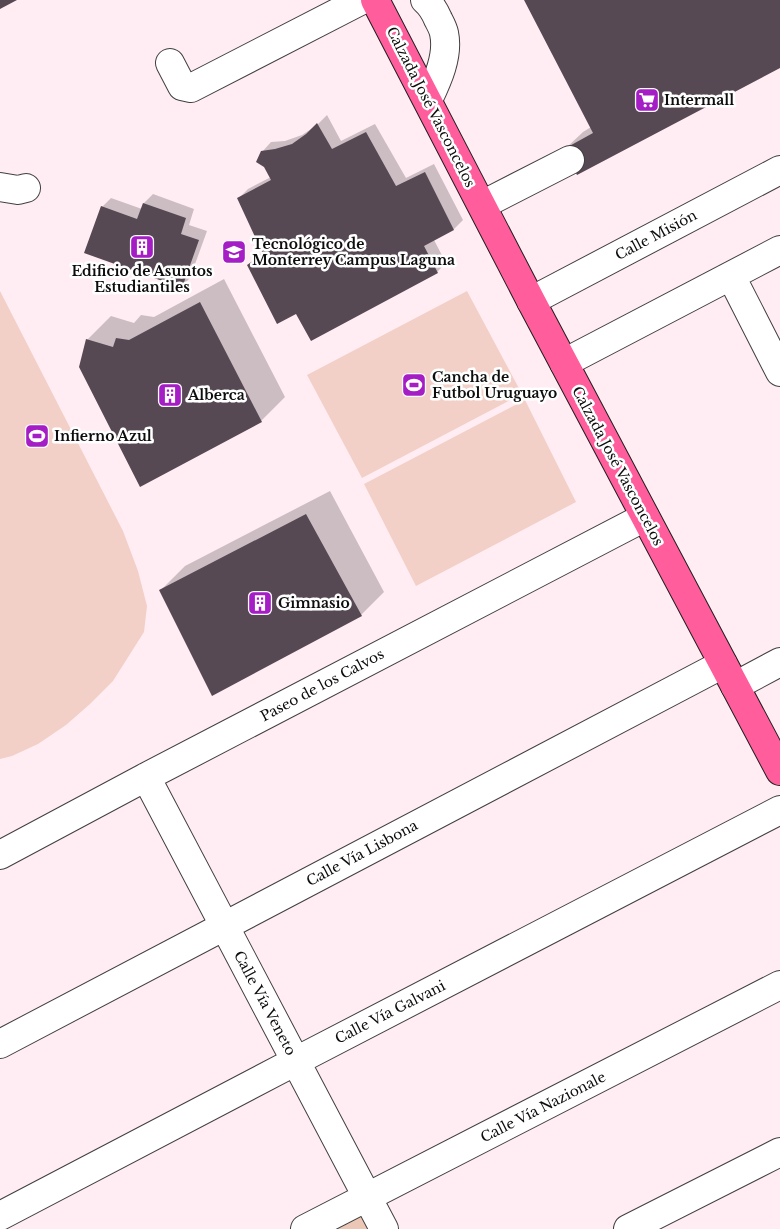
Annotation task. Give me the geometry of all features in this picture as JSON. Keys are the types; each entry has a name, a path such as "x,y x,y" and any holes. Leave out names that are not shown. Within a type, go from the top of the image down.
{"main road":[{"name":"Calzada José Vasconcelos","path":"375,0 531,301 780,771"}],"street":[{"path":"170,63 182,86 191,88 362,0"},
{"path":"425,0 437,16 444,32 445,45 436,83 428,100"},
{"path":"482,205 570,160"},
{"name":"Calle Misión","path":"531,301 780,170"},
{"path":"564,363 780,250"},
{"path":"731,276 780,372"},
{"name":"Paseo de los Calvos","path":"0,855 645,517"},
{"name":"Calle Vía Lisbona","path":"0,1044 224,926 729,675 780,662"},
{"name":"Calle Vía Veneto","path":"146,777 384,1229"},
{"name":"Calle Vía Galvani","path":"0,1216 780,810"},
{"name":"Calle Vía Nazionale","path":"306,1229 780,985"},
{"path":"628,1229 780,1152"}],"shaded area":[{"name":"Infierno Azul","path":"0,291 123,531 138,571 147,606 144,632 113,681 66,725 38,744 12,756 0,759"},
{"name":"Cancha de Futbol Uruguayo","path":"467,291 522,394 362,478 307,375"},
{"name":"Cancha de Futbol Uruguayo","path":"525,400 576,502 416,586 364,484"},
{"path":"368,1211 377,1229 333,1229"}],"building":[{"path":"0,0 17,0 0,9"},
{"name":"Intermall","path":"524,0 780,0 780,68 577,175 564,149 593,133"},
{"path":"317,123 332,149 366,132 396,186 425,172 454,230 424,246 438,273 311,341 296,314 277,324 247,265 263,254 237,198 271,180 264,167 256,162 261,151 292,144"},
{"name":"Edificio de Asuntos Estudiantiles","path":"143,203 186,218 181,234 199,240 182,288 84,253 101,206 137,219"},
{"name":"Alberca","path":"200,302 262,422 140,487 79,367 86,339 113,347 116,338 129,340"},
{"name":"Gimnasio","path":"306,514 362,616 212,696 159,590"}],"place":[{"name":"Intermall","path":"647,100"},
{"name":"Edificio de Asuntos Estudiantiles","path":"142,247"},
{"name":"Tecnológico de Monterrey Campus Laguna","path":"234,252"},
{"name":"Cancha de Futbol Uruguayo","path":"414,385"},
{"name":"Alberca","path":"170,395"},
{"name":"Infierno Azul","path":"37,436"},
{"name":"Gimnasio","path":"260,603"}]}
